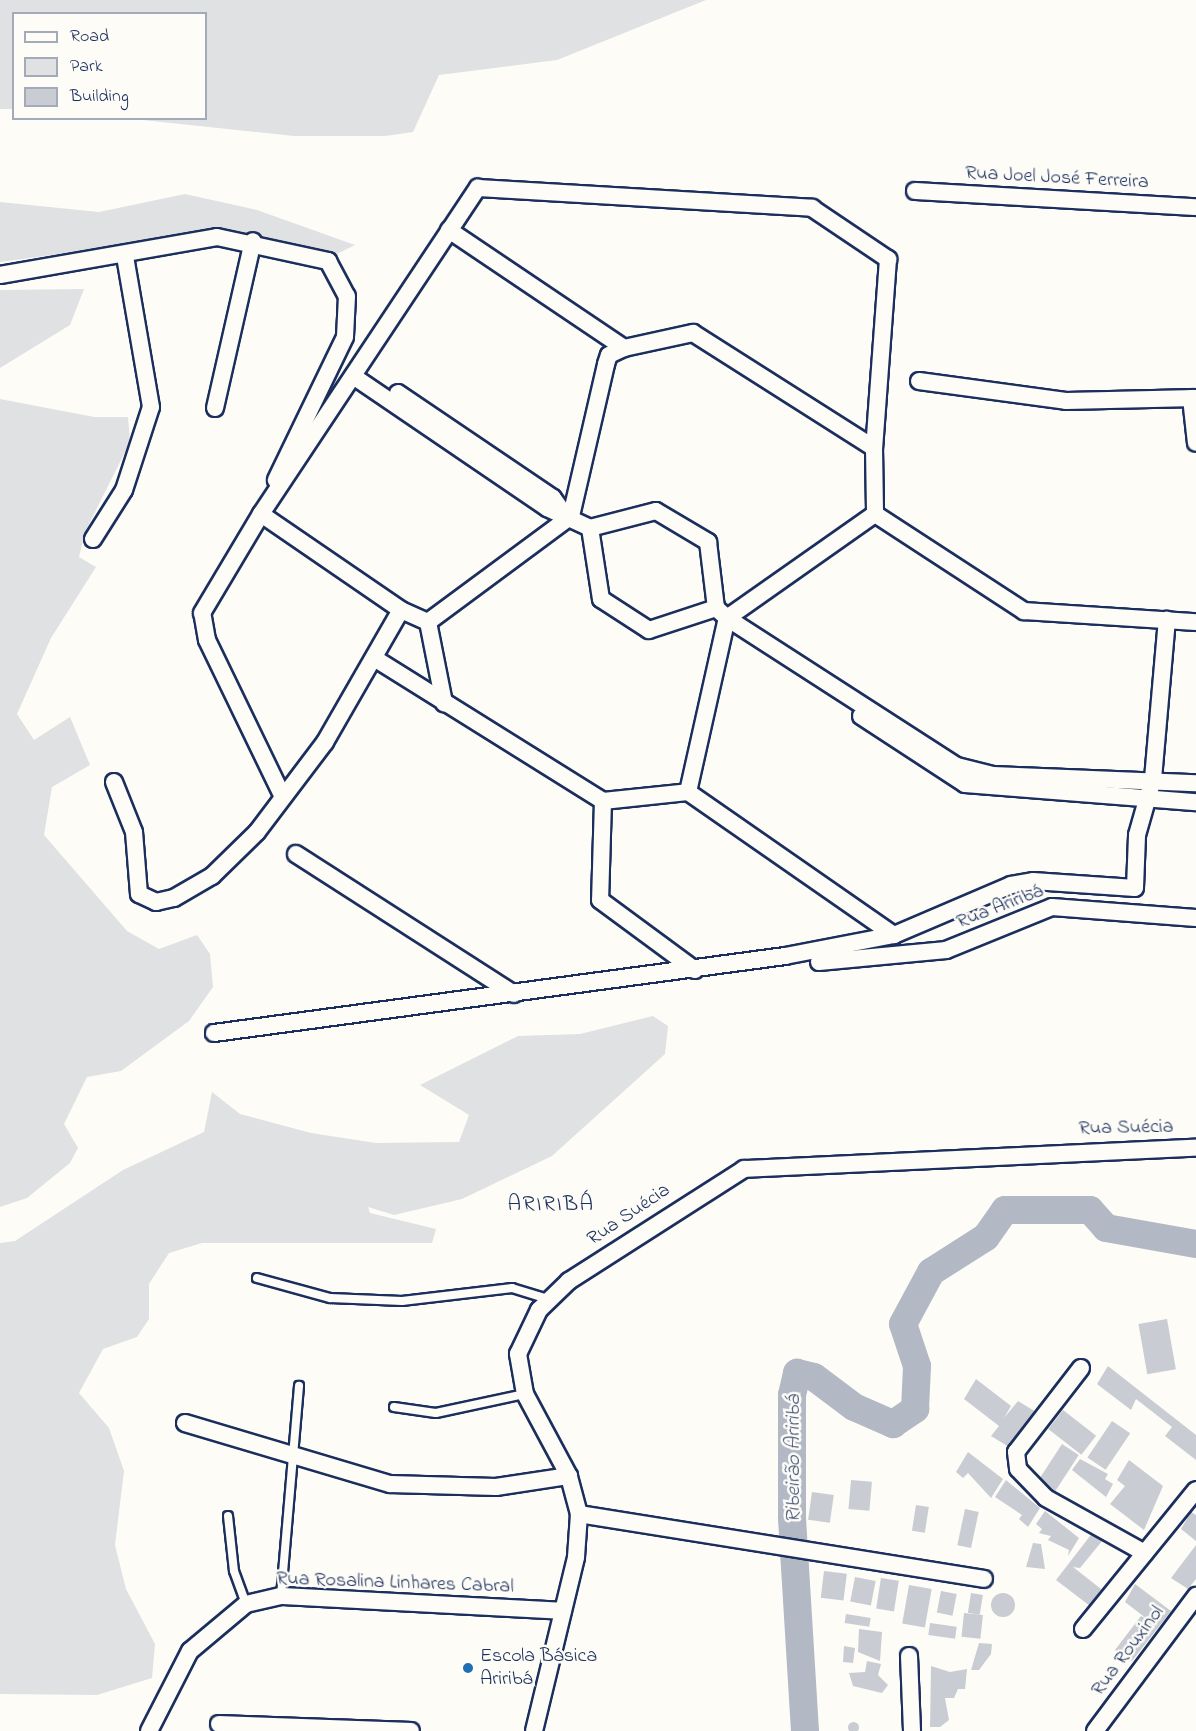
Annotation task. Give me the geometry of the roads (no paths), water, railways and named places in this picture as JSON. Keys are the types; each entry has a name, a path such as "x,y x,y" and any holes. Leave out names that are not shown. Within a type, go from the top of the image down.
{"street":[{"path":"282,795 207,640 202,613 264,509 478,188 812,208 888,259 873,447 875,514"},
{"name":"Rua Joel José Ferreira","path":"915,191 1196,207"},
{"path":"450,230 624,348"},
{"path":"0,275 125,256 217,237 253,241 328,261 340,279 349,311 339,355 297,429 264,509"},
{"path":"215,408 253,241"},
{"path":"93,539 124,490 151,407 125,256"},
{"path":"428,622 566,513 609,355 624,348 693,333 873,447"},
{"path":"356,371 553,498 566,513 590,528 656,511 708,542 726,616 688,792"},
{"path":"919,381 1066,401 1193,398 1196,443"},
{"path":"264,509 401,610 428,622"},
{"path":"590,528 601,599 648,630 726,616 875,514"},
{"path":"875,514 1024,611 1196,622"},
{"path":"114,782 136,841 139,894 156,902 174,898 212,876 256,832 282,795 325,742 401,610"},
{"path":"726,616 973,772 1153,779 1196,783"},
{"path":"726,616 744,636 952,778 982,788 1196,802"},
{"path":"214,1033 695,970 894,935 1011,885 1034,881 1136,888 1137,835 1153,779 1167,620"},
{"path":"428,622 444,703"},
{"path":"374,658 603,801 688,792 894,935"},
{"path":"1137,835 1165,800"},
{"path":"603,801 600,900 695,970"},
{"path":"296,854 514,994"},
{"name":"Rua Ariribá","path":"819,962 946,950 1052,907 1196,918"},
{"name":"Rua Suécia","path":"534,1731 563,1611 579,1514 569,1476 525,1394 520,1343 548,1299 715,1183 744,1169 975,1154 1196,1148"},
{"path":"1081,1368 1016,1452 1018,1469 1046,1498 1145,1553"},
{"path":"185,1423 295,1458 390,1484 496,1487 569,1476"},
{"path":"1083,1629 1196,1490"},
{"path":"579,1514 984,1579"},
{"name":"Rua Rosalina Linhares Cabral","path":"149,1731 190,1651 246,1604 281,1596 563,1611"},
{"name":"Rua Rouxinol","path":"1095,1731 1196,1596"},
{"path":"909,1656 912,1731"},
{"path":"219,1724 411,1731"}],"lane":[{"path":"256,1278 330,1298 402,1301 512,1288 548,1299"},
{"path":"281,1596 289,1473 295,1458 299,1386"},
{"path":"394,1407 436,1413 525,1394"},
{"path":"228,1516 234,1570 246,1604"}],"waterway":[{"name":"Ribeirão Ariribá","path":"805,1731 792,1517 792,1395 797,1373 814,1377 854,1407 893,1424 915,1409 917,1366 903,1324 931,1272 986,1237 1005,1210 1090,1210 1106,1228 1196,1244"}],"place":[{"name":"Escola Básica Ariribá","path":"468,1668"}],"district":[{"name":"ARIRIBÁ","path":"551,1206"}]}
